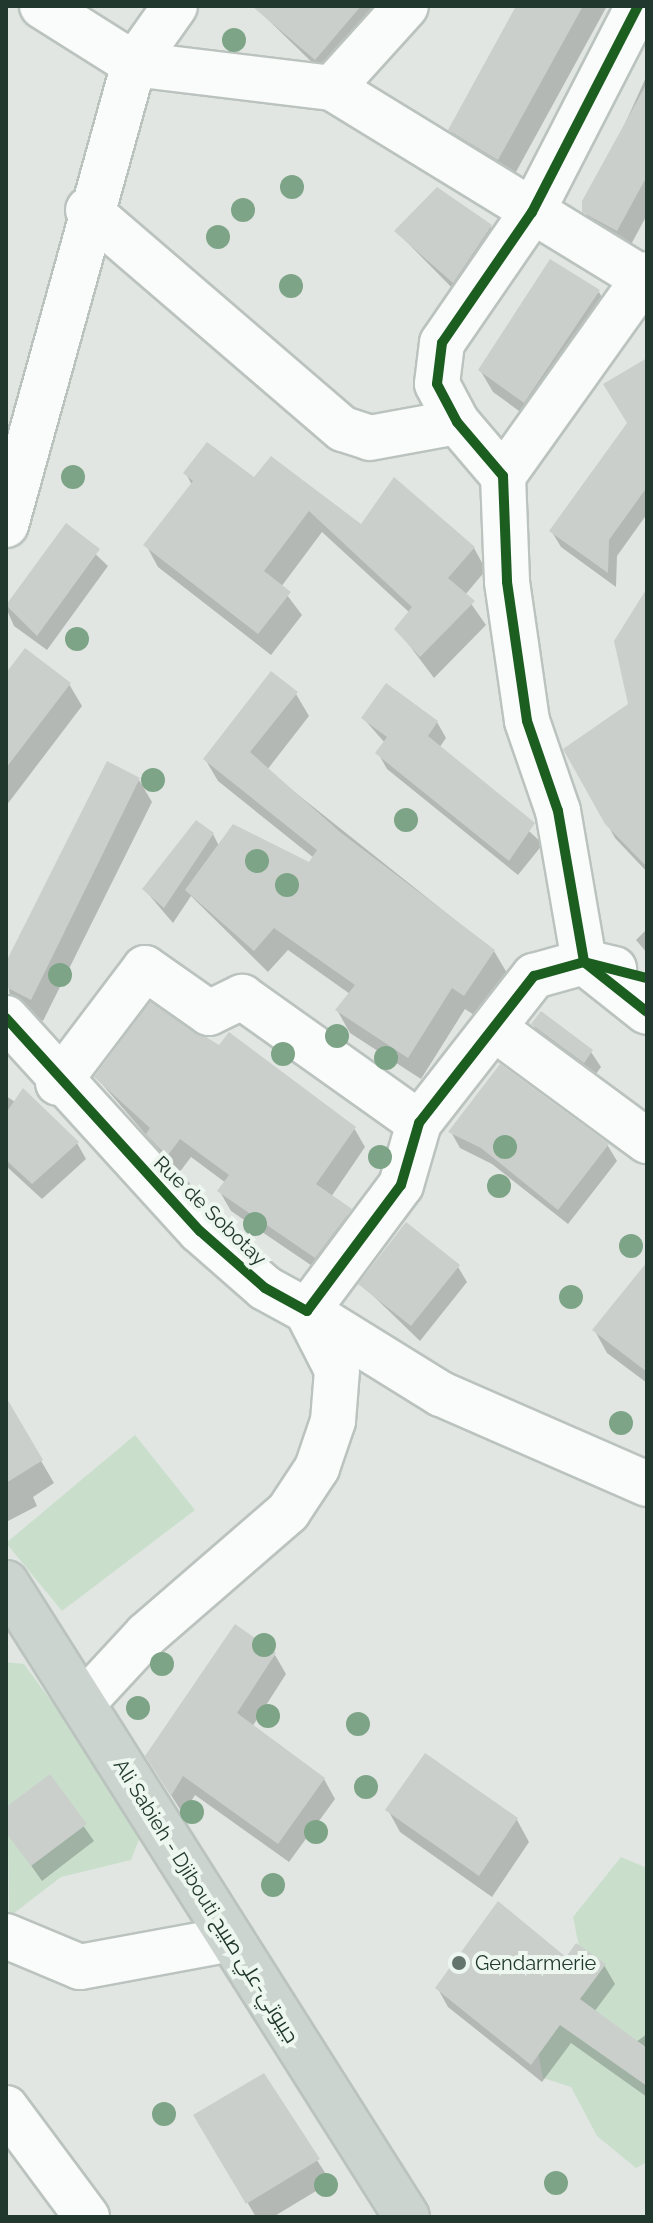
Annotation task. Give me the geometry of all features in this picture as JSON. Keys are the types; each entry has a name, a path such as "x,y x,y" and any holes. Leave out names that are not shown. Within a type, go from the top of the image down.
{"main road":[{"name":"Ali Sabieh - Djibouti جيبوتي-علي صبيح","path":"6,1583 83,1703 226,1940 407,2217"}],"street":[{"path":"42,6 134,64 332,88 532,212 646,278 503,476 507,582 527,721 558,811 584,962 647,1012"},
{"path":"6,525 88,210 134,64 175,6"},
{"path":"332,88 406,6"},
{"path":"503,476 457,422 437,384 442,343 532,212 638,6"},
{"path":"88,210 343,429 370,438 457,422"},
{"path":"83,1703 146,1635 288,1512 317,1468 333,1421 337,1370 307,1311 401,1185 419,1123 534,976 584,962 647,978"},
{"path":"58,1083 145,968 209,1013 242,997 419,1123"},
{"name":"Rue de Sobotay","path":"6,1018 58,1083 200,1231 265,1288 441,1394 647,1484"},
{"path":"495,1029 647,1141"},
{"path":"6,1936 80,1967 226,1940"},
{"path":"6,2108 87,2217"}],"green space":[{"path":"135,1435 195,1510 62,1611 6,1543"},
{"path":"6,1662 24,1664 144,1827 131,1860 61,1877 9,1917"},
{"path":"621,1857 647,1868 647,2162 636,2168 597,2136 571,2087 543,2078 537,2047 585,1976 573,1917"}],"building":[{"path":"252,6 361,6 315,60"},
{"path":"516,6 583,6 498,160 448,130"},
{"path":"647,83 647,176 617,231 582,212 582,201"},
{"path":"437,187 492,225 453,283 394,231"},
{"path":"550,259 600,290 524,403 478,370"},
{"path":"647,358 647,487 609,540 608,573 549,531 627,423 603,384"},
{"path":"207,442 254,477 271,456 361,524 394,477 475,547 448,578 475,601 420,657 394,629 412,607 309,511 264,571 291,592 258,634 143,545 193,481 183,473"},
{"path":"66,523 100,549 37,636 6,605"},
{"path":"647,588 647,867 605,824 563,749 628,704 614,641"},
{"path":"25,648 71,683 6,768 6,673"},
{"path":"271,671 298,692 250,752 340,832 495,950 464,996 452,988 408,1058 335,1010 355,985 274,928 254,951 185,890 233,824 309,862 317,850 203,759"},
{"path":"386,683 438,721 428,736 535,823 509,861 375,753 387,737 361,718"},
{"path":"107,761 140,778 31,1000 6,987 6,962"},
{"path":"196,820 214,833 164,908 142,889"},
{"path":"150,1002 219,1045 229,1032 356,1127 316,1184 352,1209 315,1258 217,1191 229,1175 180,1139 168,1155 159,1148 146,1134 150,1128 94,1077"},
{"path":"541,1011 593,1050 584,1063 531,1024"},
{"path":"500,1064 609,1144 558,1210 481,1148 448,1132"},
{"path":"23,1088 79,1142 32,1184 6,1160 6,1113"},
{"path":"406,1222 460,1265 411,1326 358,1284"},
{"path":"647,1262 647,1372 592,1330"},
{"path":"6,1397 43,1460 6,1483"},
{"path":"235,1624 276,1653 237,1713 325,1778 278,1844 183,1776 171,1796 145,1756"},
{"path":"425,1753 518,1818 479,1876 385,1810"},
{"path":"50,1774 87,1824 31,1866 6,1833 6,1807"},
{"path":"498,1901 566,1957 576,1943 606,1964 580,1999 647,2048 647,2086 560,2025 531,2065 435,1988"},
{"path":"264,2073 320,2159 246,2204 193,2115"}],"cycle path":[{"path":"638,6 532,212 442,343 437,384 457,422 503,476 507,582 527,721 558,811 584,962 647,1012"},
{"path":"6,1018 200,1231 265,1288 307,1311 401,1185 419,1123 534,976 584,962 647,978"}],"place":[{"name":"Gendarmerie","path":"459,1963"}]}
